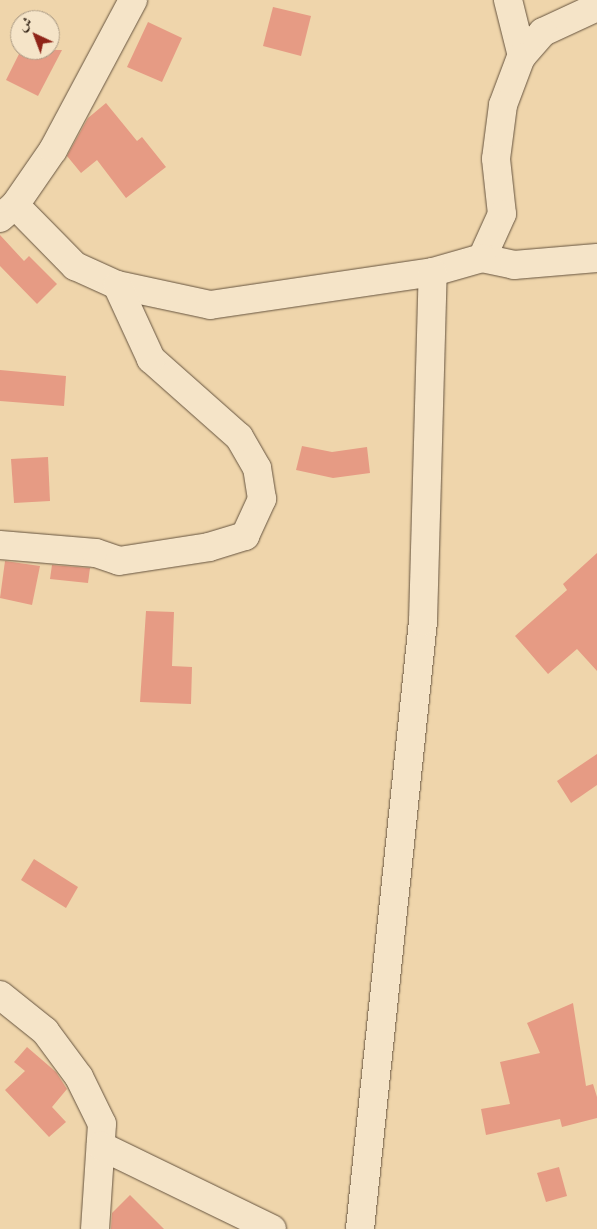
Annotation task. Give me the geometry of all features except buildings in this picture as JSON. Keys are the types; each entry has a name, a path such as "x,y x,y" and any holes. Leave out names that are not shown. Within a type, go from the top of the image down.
{"street":[{"path":"133,0 53,150 8,212 75,266 117,285 210,305 433,272 482,258 514,265 597,258"},
{"path":"508,0 522,56"},
{"path":"482,258 502,214 496,159 503,105 522,56 542,32 597,7"},
{"path":"360,1229 423,621 433,272"},
{"path":"0,545 96,553 119,561 209,547 245,536 262,499 257,468 239,437 151,359 117,285"},
{"path":"0,995 45,1031 79,1077 102,1124 95,1229"},
{"path":"101,1146 272,1229"}]}
